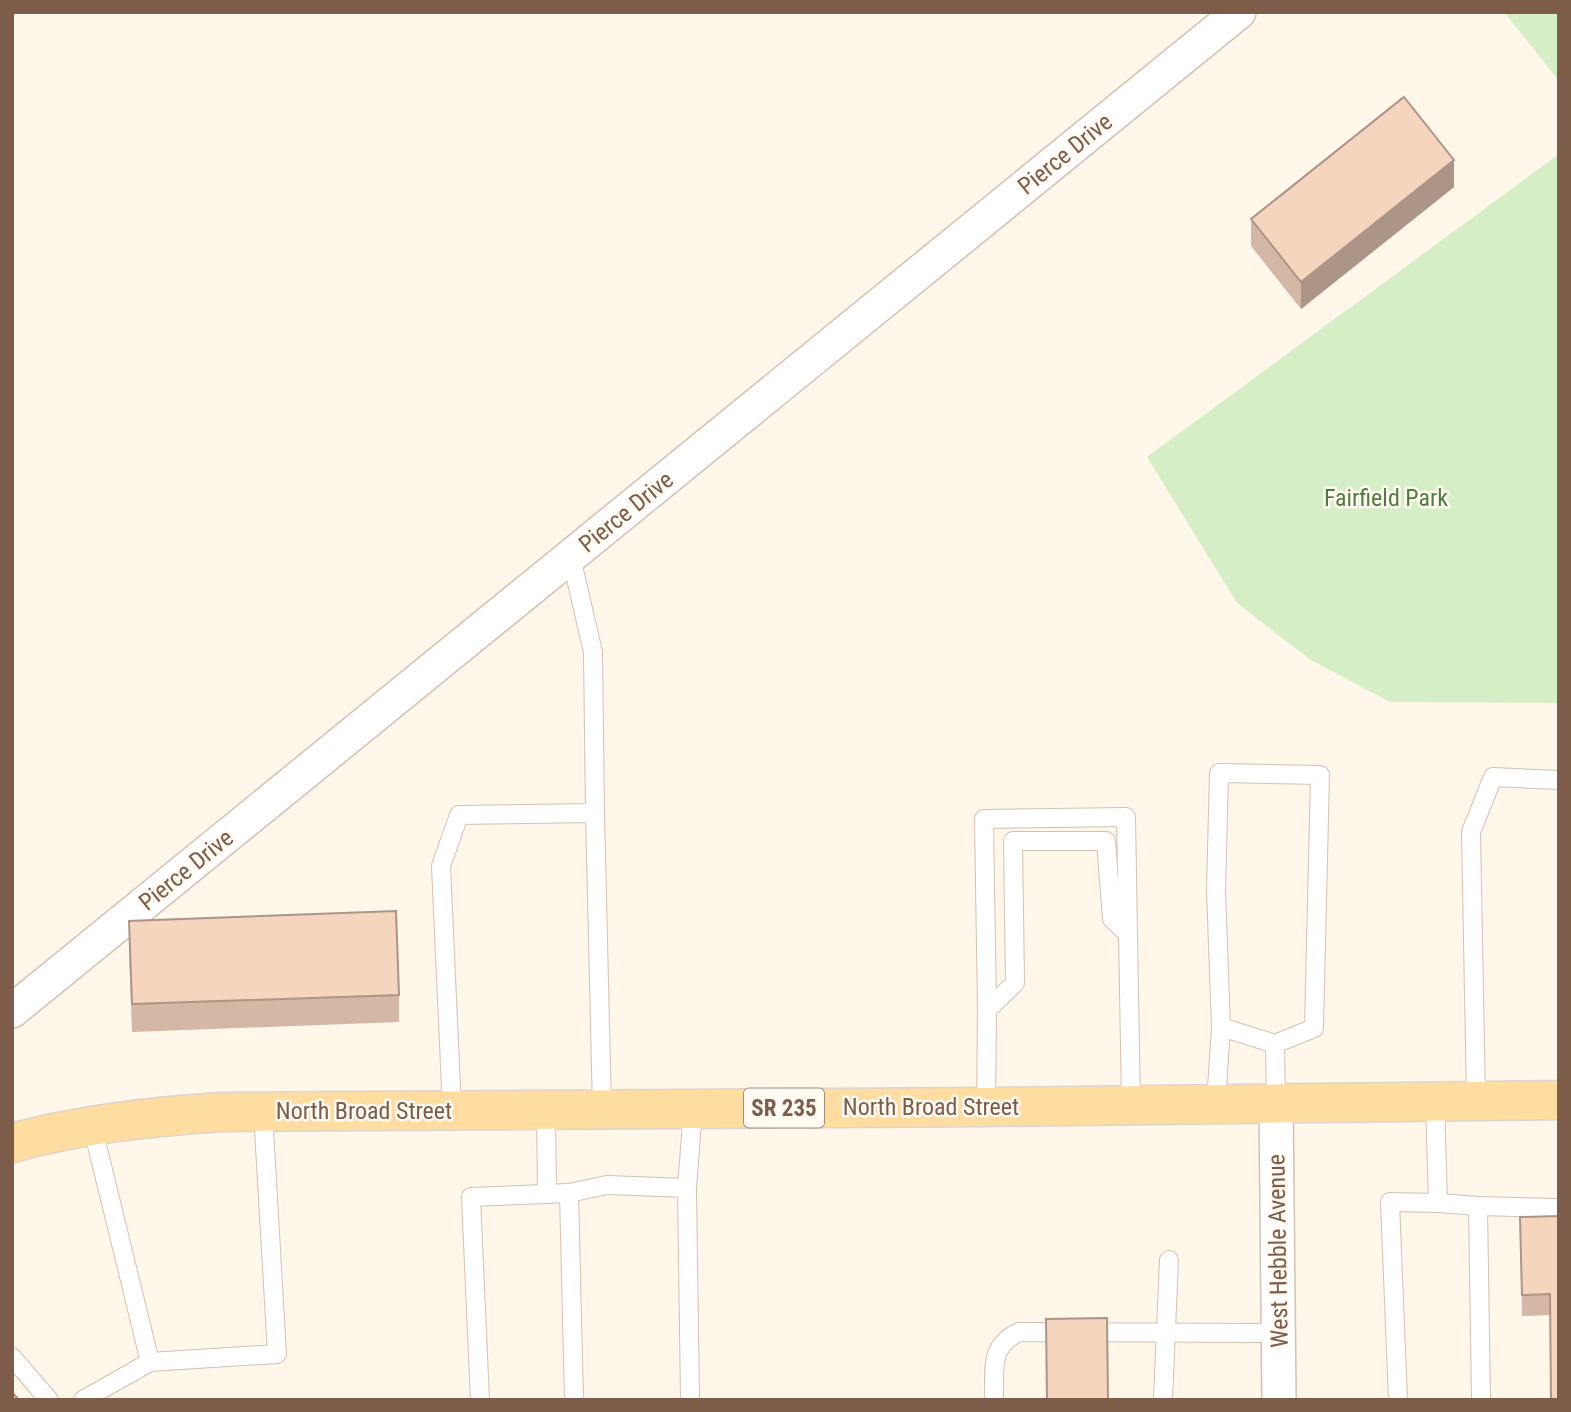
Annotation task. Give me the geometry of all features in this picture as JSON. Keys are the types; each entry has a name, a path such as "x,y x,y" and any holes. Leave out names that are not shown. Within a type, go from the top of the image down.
{"main road":[{"name":"North Broad Street","path":"12,1143 92,1125 156,1116 221,1112 1559,1100"}],"street":[{"name":"Pierce Drive","path":"12,1012 1239,12"},
{"name":"West Hebble Avenue","path":"1276,1102 1279,1400"}],"lane":[{"path":"571,557 593,652 602,1110"},
{"path":"1216,1103 1221,1027 1216,890 1219,773 1320,775 1314,1028 1275,1044 1221,1027"},
{"path":"1476,1100 1471,832 1493,777 1559,780"},
{"path":"452,1110 441,866 459,815 595,813"},
{"path":"986,1107 984,819 1126,817 1132,1105"},
{"path":"987,1010 1014,983 1013,841 1106,841 1112,919 1128,934"},
{"path":"1275,1044 1276,1102"},
{"path":"1435,1101 1438,1203"},
{"path":"690,1400 687,1188 693,1109"},
{"path":"546,1110 547,1193"},
{"path":"83,1400 150,1363 277,1354 263,1112"},
{"path":"92,1125 150,1363"},
{"path":"480,1400 471,1197 569,1193 607,1185 687,1188"},
{"path":"569,1193 574,1400"},
{"path":"1398,1400 1390,1202 1559,1208"},
{"path":"1478,1206 1481,1400"},
{"path":"1163,1400 1169,1260"},
{"path":"994,1400 996,1352 1007,1338 1018,1332 1278,1333"},
{"path":"12,1357 49,1400"}],"green space":[{"path":"1504,12 1559,12 1559,81"},
{"name":"Fairfield Park","path":"1559,154 1559,703 1390,702 1311,660 1237,603 1147,457"}],"building":[{"path":"1404,97 1454,160 1301,282 1251,219"},
{"path":"396,911 399,995 132,1004 129,921"},
{"path":"1559,1216 1559,1400 1551,1400 1550,1294 1522,1295 1520,1217"},
{"path":"1107,1318 1108,1400 1047,1400 1046,1319"}]}
